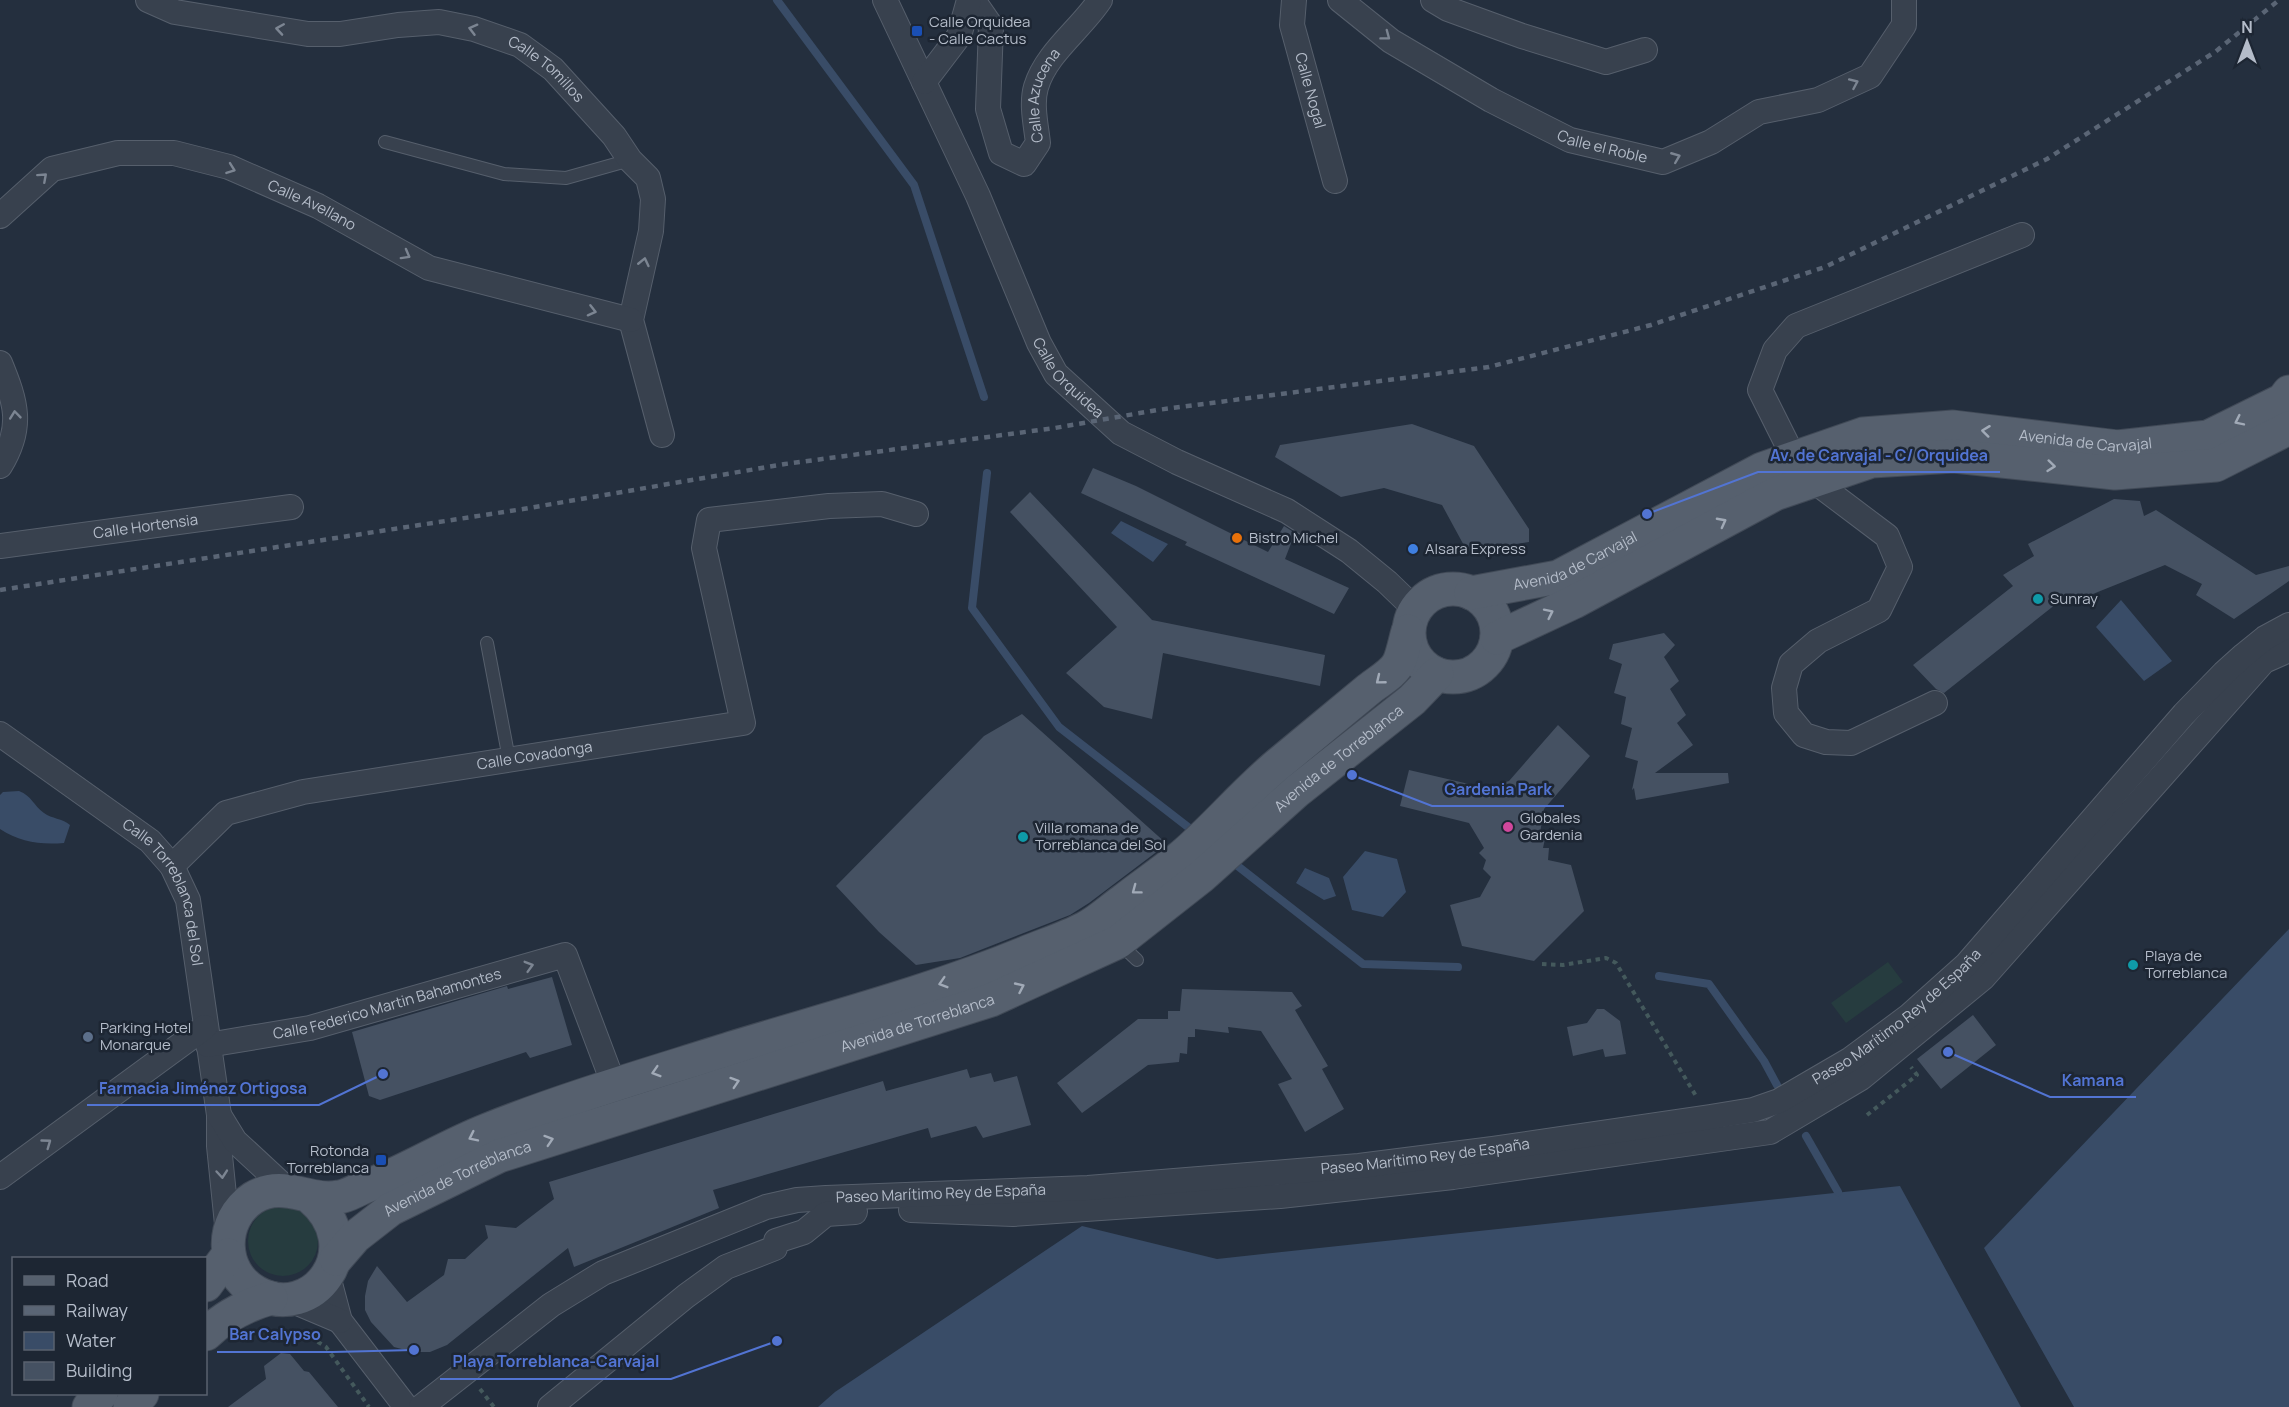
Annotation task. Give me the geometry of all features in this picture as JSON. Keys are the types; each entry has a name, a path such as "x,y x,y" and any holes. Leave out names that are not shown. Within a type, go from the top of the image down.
{"main road":[{"name":"Avenida de Carvajal","path":"1497,639 1574,602 1775,494 1804,469 1863,434 1953,427 2118,447 2208,437 2283,400 2289,392"},
{"name":"Avenida de Carvajal","path":"1471,593 1558,577 1762,469 1804,469 1872,461 1954,456 2115,473 2216,465 2289,428"},
{"path":"1446,589 1459,589 1471,593 1483,600 1492,612 1497,639 1493,651 1476,671 1463,676 1450,677 1437,674 1425,667 1416,657 1410,645 1412,620 1424,600 1434,593 1446,589"},
{"name":"Avenida de Torreblanca","path":"1228,833 1274,768 1398,665 1412,620"},
{"name":"Avenida de Torreblanca","path":"332,1267 355,1237 391,1209 499,1156 991,1000 1128,951 1192,866 1228,833 1297,791 1412,700 1437,674"},
{"name":"Avenida de Torreblanca","path":"299,1193 339,1197 377,1183 484,1131 614,1085 978,972 1086,928 1192,866"},
{"path":"207,1283 228,1244 234,1218 244,1205 257,1196 272,1191 299,1193 324,1209 333,1224 337,1241 332,1267 317,1287 304,1295 247,1305 216,1324 207,1333"},
{"path":"228,1244 234,1270 243,1283 256,1293 280,1298"},
{"path":"89,1407 100,1395"},
{"path":"130,1407 141,1395"}],"street":[{"name":"Calle Tomillos","path":"148,0 175,12 308,34 340,34 439,22 474,29 520,45 553,69 614,136 630,160 648,178 653,199 651,231 631,320 662,435"},
{"name":"Calle Orquidea","path":"885,0 978,196 1039,343 1056,374 1121,433 1177,462 1287,511 1348,551 1386,582 1412,620"},
{"path":"924,82 959,36 971,0"},
{"name":"Calle Azucena","path":"971,0 991,26 988,109 1001,153 1024,164 1038,143 1034,110 1036,87 1053,56 1100,0"},
{"name":"Calle Nogal","path":"1294,0 1292,25 1335,181"},
{"name":"Calle el Roble","path":"1340,0 1391,41 1491,100 1570,140 1663,162 1711,142 1759,112 1818,100 1870,76 1904,25 1904,0"},
{"path":"1433,0 1448,9 1522,36 1605,62 1645,50"},
{"name":"Calle Avellano","path":"0,216 52,169 118,153 174,153 229,167 318,206 429,268 631,320"},
{"path":"1935,703 1851,743 1826,742 1804,735 1786,713 1784,688 1791,664 1818,640 1880,610 1900,567 1887,536 1804,469 1760,390 1775,350 1796,326 2022,234"},
{"path":"0,363 12,394 16,427 0,466"},
{"name":"Calle Covadonga","path":"172,866 226,813 303,792 743,723 704,548 709,520 850,505 882,504 916,514"},
{"name":"Calle Hortensia","path":"0,546 291,507"},
{"name":"Paseo Marítimo Rey de España","path":"421,1407 551,1305 603,1273 766,1207 797,1200 1088,1188 1359,1166 1710,1117 1753,1110 1779,1101 1851,1059 1910,1016 1966,965 2184,714 2244,655 2289,625"},
{"path":"550,1407 686,1296 726,1267 775,1248 776,1241 804,1232 826,1214 920,1210 1025,1214 1280,1196 1453,1177 1770,1132 1861,1078 1983,978 2264,661 2289,650"},
{"name":"Calle Torreblanca del Sol","path":"0,734 150,841 172,866 188,900 219,1116 219,1146 228,1244"},
{"name":"Calle Federico Martin Bahamontes","path":"206,1036 310,1028 565,955 614,1085"},
{"path":"0,1177 206,1036"},
{"name":"Calle Torreblanca del Sol","path":"219,1116 235,1141 299,1193"},
{"path":"332,1267 340,1321 406,1407"},
{"path":"280,1298 340,1321"}],"lane":[{"path":"385,142 504,174 566,178 630,160"},
{"path":"488,643 509,759"}],"path":[{"path":"1542,964 1563,965 1605,958 1616,963 1710,1117"},
{"path":"308,1336 326,1347 369,1407"}],"green space":[{"path":"1888,962 1903,982 1846,1023 1831,1003"},
{"path":"290,1206 303,1212 312,1221 316,1227 318,1241 316,1255 308,1266 297,1274 276,1276 258,1266 250,1255 248,1234 258,1216 269,1208"}],"water":[{"path":"1121,521 1168,544 1153,562 1111,533"},
{"path":"2121,600 2172,661 2144,681 2096,627"},
{"path":"19,791 27,795 44,813 70,825 64,843 30,842 0,829 0,795 3,792"},
{"path":"1365,851 1397,859 1406,892 1383,917 1352,910 1343,877"},
{"path":"1305,868 1329,878 1336,896 1324,900 1296,883"},
{"path":"2289,929 2289,1407 2074,1407 1984,1248"},
{"path":"1900,1186 2021,1407 818,1407 835,1392 1082,1226 1217,1259"}],"building":[{"path":"1412,424 1474,446 1529,529 1529,542 1467,551 1442,505 1384,488 1341,497 1275,457 1280,445"},
{"path":"1093,468 1136,486 1268,552 1284,526 1295,533 1285,559 1349,588 1334,614 1185,545 1187,542 1081,493"},
{"path":"1030,492 1152,620 1325,655 1320,686 1163,653 1152,719 1104,707 1066,673 1117,627 1010,512"},
{"name":"Sunray","path":"2114,499 2140,501 2144,516 2156,510 2256,575 2289,566 2289,581 2234,619 2196,595 2202,584 2165,565 2063,606 2056,604 1944,693 1936,689 1913,665 2013,586 2003,575 2034,556 2028,544"},
{"path":"1664,633 1675,645 1664,657 1679,681 1670,689 1686,715 1677,723 1693,745 1655,773 1728,773 1729,783 1636,800 1634,788 1632,790 1638,761 1625,757 1632,728 1621,724 1626,697 1614,693 1622,664 1609,659 1613,644"},
{"name":"Villa romana de Torreblanca del Sol","path":"1022,714 1167,844 1070,915 960,958 916,965 879,932 836,886 984,736"},
{"name":"Globales Gardenia","path":"1558,725 1590,756 1544,809 1540,833 1546,834 1543,848 1549,848 1548,860 1571,865 1584,911 1534,961 1462,946 1450,905 1480,897 1491,877 1483,869 1486,860 1479,853 1484,848 1469,823 1400,806 1409,770 1486,788 1509,781"},
{"path":"552,977 572,1045 530,1058 526,1052 380,1100 369,1096 352,1032 507,986 508,989"},
{"path":"1182,989 1292,992 1302,1006 1295,1010 1328,1066 1322,1069 1344,1109 1305,1132 1278,1084 1292,1079 1261,1031 1228,1027 1229,1033 1195,1029 1195,1037 1188,1037 1187,1054 1180,1053 1179,1062 1148,1065 1082,1113 1057,1083 1138,1019 1168,1019 1168,1011 1180,1011"},
{"path":"1597,1009 1604,1009 1620,1021 1626,1054 1605,1057 1603,1049 1573,1056 1567,1027 1587,1023"},
{"path":"1973,1015 1996,1045 1941,1089 1917,1059"},
{"path":"967,1069 970,1078 991,1073 994,1082 1017,1076 1031,1125 983,1138 976,1126 931,1138 928,1128 713,1190 719,1208 574,1267 568,1248 447,1345 430,1352 413,1352 394,1347 371,1322 365,1310 368,1281 377,1266 407,1302 444,1275 448,1259 465,1259 488,1238 485,1225 516,1228 554,1199 549,1182 883,1081 886,1091"},
{"path":"281,1353 290,1354 304,1371 309,1372 338,1407 228,1407 266,1379 264,1366"}],"waterway":[{"path":"777,0 914,185 984,397"},
{"path":"987,473 972,608 1059,727 1197,834"},
{"path":"1230,860 1363,964 1458,967"},
{"path":"1659,976 1709,984 1764,1061 1777,1085"},
{"path":"1806,1136 1838,1192"}],"railway":[{"path":"0,590 523,509 785,464 1055,428 1157,410 1489,367 1651,325 1825,267 2047,159 2215,52 2279,0"}],"place":[{"name":"Calle Orquidea - Calle Cactus","path":"917,31"},
{"name":"Av. de Carvajal - C/ Orquidea","path":"1647,514"},
{"name":"Bistro Michel","path":"1237,538"},
{"name":"Alsara Express","path":"1413,549"},
{"name":"Sunray","path":"2038,599"},
{"name":"Gardenia Park","path":"1352,775"},
{"name":"Globales Gardenia","path":"1508,827"},
{"name":"Villa romana de Torreblanca del Sol","path":"1023,837"},
{"name":"Playa de Torreblanca","path":"2133,965"},
{"name":"Parking Hotel Monarque","path":"88,1037"},
{"name":"Kamana","path":"1948,1052"},
{"name":"Farmacia Jiménez Ortigosa","path":"383,1074"},
{"name":"Rotonda Torreblanca","path":"381,1160"},
{"name":"Playa Torreblanca-Carvajal","path":"777,1341"},
{"name":"Bar Calypso","path":"414,1350"}]}
